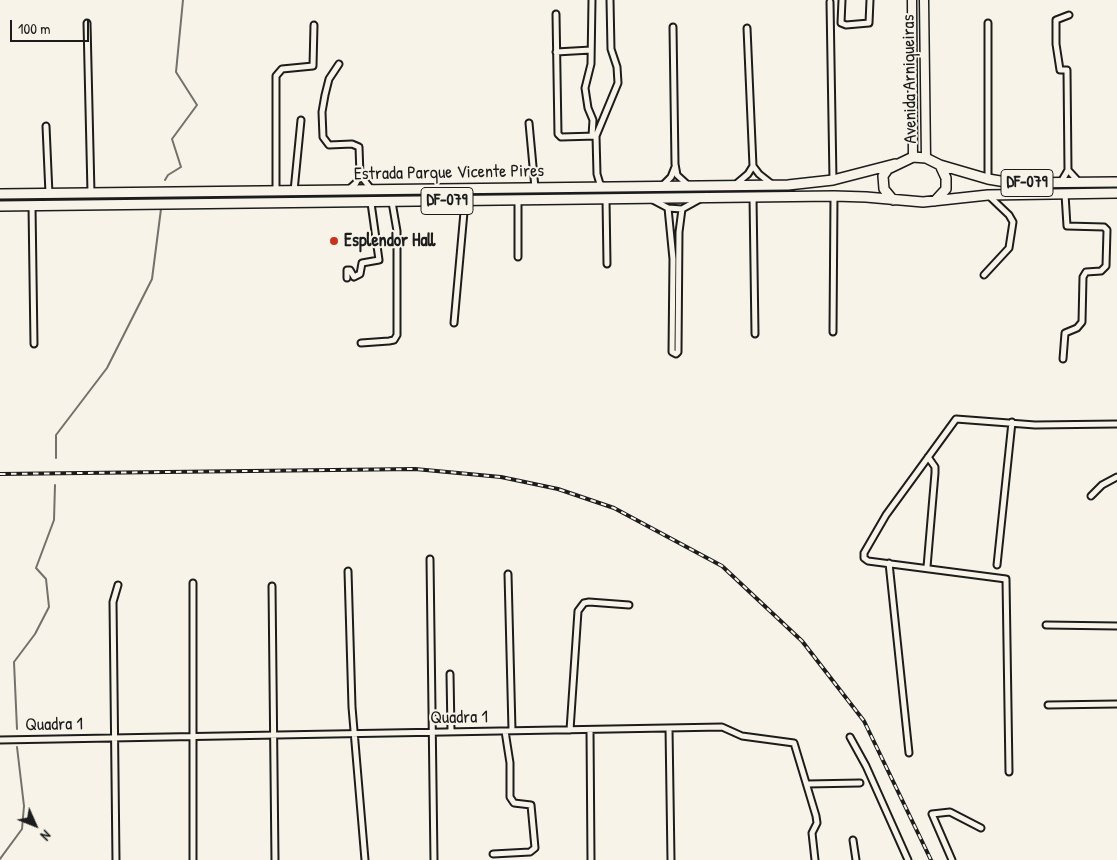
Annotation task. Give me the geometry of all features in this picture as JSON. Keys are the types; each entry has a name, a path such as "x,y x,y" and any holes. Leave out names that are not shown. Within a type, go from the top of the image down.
{"main road":[{"name":"DF-079","path":"895,164 913,157 926,158 940,166 988,179 1012,183 1117,182"},
{"name":"Estrada Parque Vicente Pires","path":"0,194 294,192 805,184 833,180 895,164"},
{"path":"893,200 887,195 883,176 895,164"},
{"path":"934,201 946,189 946,178 940,166"},
{"path":"510,189 518,200 522,196 524,188"},
{"path":"15,206 32,201 34,194"},
{"path":"49,205 51,198 64,194"},
{"name":"DF-079","path":"893,200 934,201 988,195 1117,194"},
{"name":"Estrada Parque Vicente Pires","path":"0,206 834,196 893,200"}],"street":[{"path":"592,0 590,71 585,88 592,120 597,174 600,184 605,186"},
{"path":"594,136 618,83 617,68 611,49 610,0"},
{"path":"842,0 841,23 846,25 870,23 870,0"},
{"name":"Avenida Arniqueiras","path":"912,0 913,157"},
{"name":"Avenida Arniqueiras","path":"924,0 926,158"},
{"path":"830,2 833,180"},
{"path":"556,14 558,134 561,137 594,136"},
{"path":"1061,182 1068,170 1067,70 1060,70 1056,44 1056,20 1069,16"},
{"path":"87,23 91,194"},
{"path":"988,23 988,179"},
{"path":"276,192 276,76 282,69 313,66 314,25"},
{"path":"673,27 675,164 677,175 688,186"},
{"path":"747,28 753,166 759,174 774,185"},
{"path":"556,52 591,50"},
{"path":"338,64 330,79 325,95 322,112 323,137 329,144 352,144 358,147 360,175 356,183 347,190"},
{"path":"294,192 301,120"},
{"path":"529,123 535,188"},
{"path":"46,126 49,194"},
{"path":"662,186 671,177 675,164"},
{"path":"734,185 748,174 753,166"},
{"path":"1068,170 1078,181"},
{"path":"587,188 594,182 597,174"},
{"path":"360,175 372,190"},
{"path":"1064,359 1065,332 1076,328 1082,322 1083,277 1086,272 1102,271 1106,266 1107,230 1104,228 1067,226 1065,194"},
{"path":"984,274 1009,248 1013,222 1010,215 988,195"},
{"path":"833,332 834,196"},
{"path":"753,197 755,334"},
{"path":"651,199 668,208 682,209 703,198"},
{"path":"518,200 518,257"},
{"path":"606,200 607,264"},
{"path":"454,323 465,201"},
{"path":"361,343 389,342 398,335 397,231 392,202"},
{"path":"347,278 346,270 350,270 354,277 360,274 362,263 379,260 371,203"},
{"path":"32,206 34,344"},
{"path":"668,208 676,259"},
{"path":"676,298 672,352 676,354 678,352 676,259 682,209"},
{"path":"672,233 679,232"},
{"path":"1009,772 1007,580 926,567 868,561 864,558 864,553 886,516 956,419 1035,425 1117,424"},
{"path":"997,565 1012,422"},
{"path":"926,567 935,473 935,467 928,457"},
{"path":"1092,496 1102,485 1117,477"},
{"path":"430,559 434,860"},
{"path":"889,563 909,753"},
{"path":"348,571 354,735 365,860"},
{"path":"508,574 512,730"},
{"path":"193,583 193,860"},
{"path":"116,860 113,602 118,585"},
{"path":"272,586 275,860"},
{"path":"570,730 578,611 584,604 589,602 629,605"},
{"path":"1046,625 1117,626"},
{"path":"450,674 451,731"},
{"path":"1048,705 1117,704"},
{"name":"Quadra 1","path":"0,740 192,735 354,735 451,731 722,727 742,736 791,741 795,745 817,820 812,833 816,860"},
{"path":"669,728 671,860"},
{"path":"590,730 591,860"},
{"path":"493,854 530,852 535,848 531,805 514,803 510,797 510,763 505,731"},
{"path":"850,737 866,766 908,860"},
{"path":"807,784 860,783"},
{"path":"952,860 932,814 950,812 980,828"},
{"path":"853,840 856,860"}],"waterway":[{"path":"165,180 168,175 181,167 172,139 197,105 176,72 183,0"},
{"path":"56,458 56,435 107,368 152,279 161,209"},
{"path":"17,729 14,662 35,634 49,607 46,579 36,568 54,520 55,485"},
{"path":"0,859 22,829 24,806 17,747"}],"railway":[{"path":"0,474 415,469 501,477 558,489 614,508 722,566 802,641 864,721 931,860"}],"place":[{"name":"Esplendor Hall","path":"334,241"}]}
